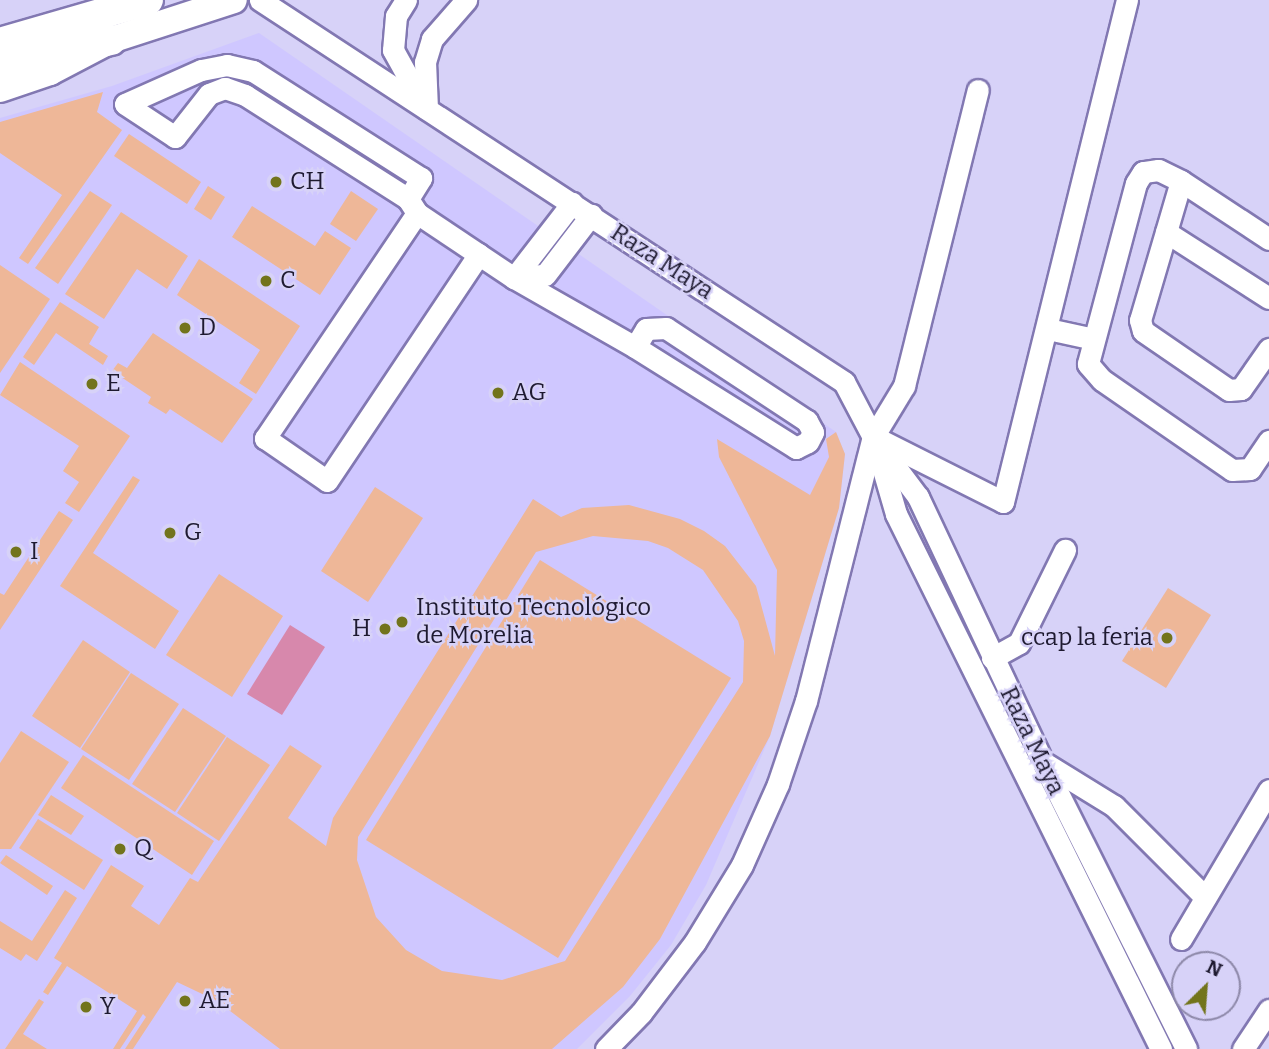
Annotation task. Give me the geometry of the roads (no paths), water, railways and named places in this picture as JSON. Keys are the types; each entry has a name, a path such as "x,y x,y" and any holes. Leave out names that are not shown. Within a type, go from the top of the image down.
{"highway":[{"path":"0,43 148,0"},
{"path":"0,65 111,40"}],"main road":[{"path":"0,89 50,72 111,40 233,0"}],"street":[{"name":"Raza Maya","path":"260,0 844,382 873,437 918,497 992,658 1032,765 1161,1049"},
{"name":"Raza Maya","path":"406,0 396,16 393,50 427,109"},
{"path":"427,109 425,62 432,39 467,0"},
{"path":"873,437 1003,502 1048,329 1127,0"},
{"path":"225,88 227,65"},
{"path":"480,254 327,481 265,438 412,206 421,178 253,71 227,65 201,70 125,104 175,137 209,94 225,88 245,95 412,206 480,254 514,278 635,346 796,448 808,442 813,432 807,421 666,328 646,329 635,346"},
{"path":"606,1049 641,1013 695,942 752,842 806,701 873,437 904,386 978,90"},
{"path":"1269,239 1181,181 1158,170 1143,172 1136,183 1088,364 1102,380 1232,470 1250,469 1269,441"},
{"path":"1181,181 1140,320 1143,331 1229,390 1241,389 1269,349"},
{"path":"514,278 572,203"},
{"path":"514,278 545,275 591,215"},
{"path":"1166,232 1269,298"},
{"path":"1048,329 1094,340"},
{"name":"Raza Maya","path":"873,437 896,514 1186,1049"},
{"path":"992,658 1018,643 1065,550"},
{"path":"1032,765 1114,806 1205,897"},
{"path":"1181,939 1269,790"},
{"path":"1243,1049 1269,1010"}],"place":[{"name":"CH","path":"276,182"},
{"name":"C","path":"266,281"},
{"name":"D","path":"185,328"},
{"name":"E","path":"92,384"},
{"name":"AG","path":"498,393"},
{"name":"G","path":"170,533"},
{"name":"I","path":"16,552"},
{"name":"Instituto Tecnológico de Morelia","path":"402,622"},
{"name":"H","path":"385,629"},
{"name":"ccap la feria","path":"1167,638"},
{"name":"Q","path":"120,849"},
{"name":"AE","path":"185,1001"},
{"name":"Y","path":"86,1007"}]}
